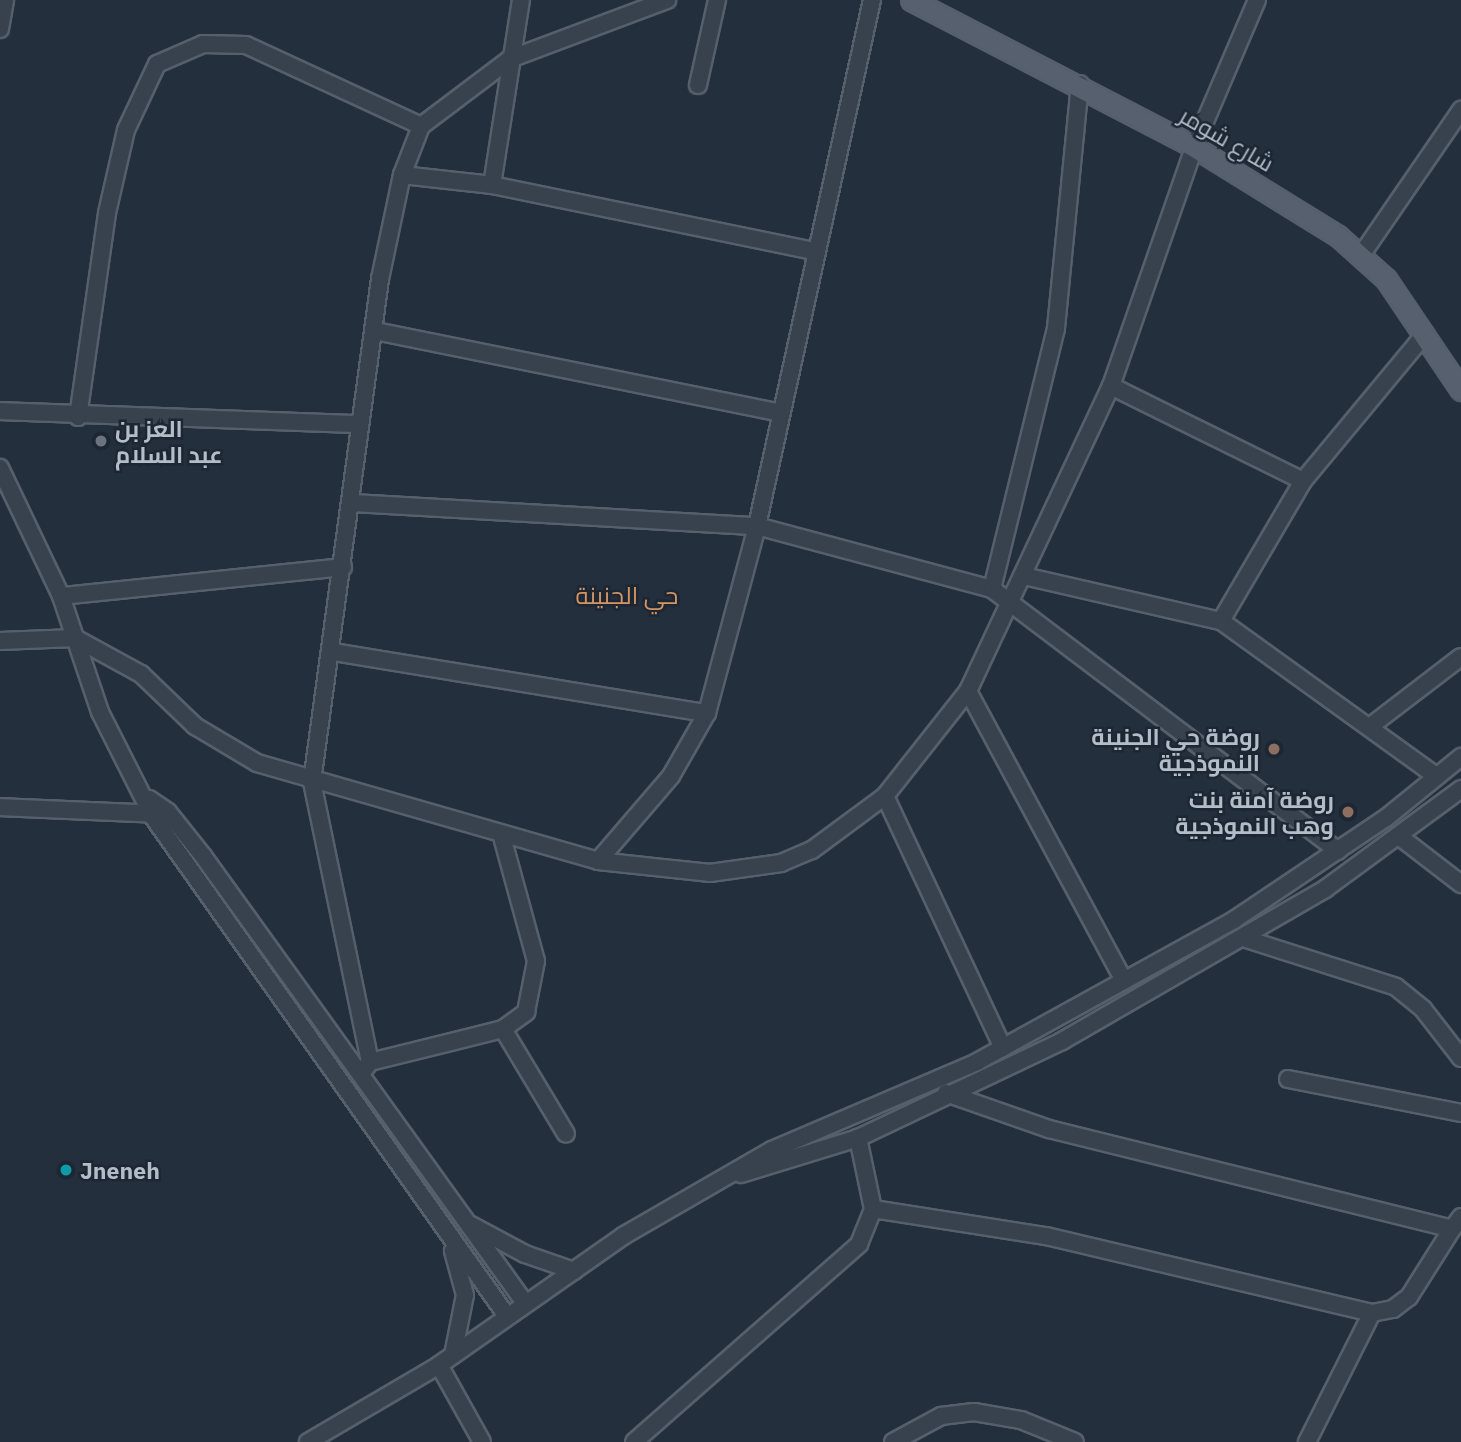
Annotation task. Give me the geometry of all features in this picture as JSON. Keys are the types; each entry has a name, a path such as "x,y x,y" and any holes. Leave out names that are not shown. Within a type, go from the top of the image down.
{"main road":[{"name":"شارع شومر","path":"912,0 1080,84 1194,147 1362,254 1425,334 1461,390"}],"street":[{"path":"0,29 5,0"},
{"path":"492,185 521,0"},
{"path":"370,1062 312,782 333,652 360,424 402,175 421,127 510,60 667,0"},
{"path":"698,85 717,0"},
{"path":"598,861 671,776 707,713 757,526 778,412 872,0"},
{"path":"0,641 75,638 141,674 226,747 312,782 502,837 598,861 710,873 781,863 837,835 885,796 968,691 1012,603 1111,386 1194,147 1257,0"},
{"path":"78,417 107,213 127,130 157,64 203,44 246,44 421,127"},
{"path":"992,589 1056,328 1080,84"},
{"path":"1362,254 1461,110"},
{"path":"402,175 492,185 814,251"},
{"path":"375,331 778,412"},
{"path":"1221,621 1303,481 1425,334"},
{"path":"1111,386 1303,481"},
{"path":"0,411 78,417 360,424"},
{"path":"0,468 61,596 114,744 149,799 359,1076 525,1303"},
{"path":"352,503 757,526 992,589 1338,850"},
{"path":"61,596 343,567"},
{"path":"1024,576 1221,621 1372,725 1437,777"},
{"path":"333,652 707,713"},
{"path":"1372,725 1461,657"},
{"path":"968,691 1124,981"},
{"path":"308,1442 446,1360 574,1271 772,1150 932,1083 1003,1048 1124,981 1338,850 1461,757"},
{"path":"722,1179 858,1138 951,1097 1246,939 1399,837 1461,789"},
{"path":"885,796 1003,1048"},
{"path":"0,807 161,814"},
{"path":"161,814 345,1089 507,1316"},
{"path":"345,1089 370,1062 503,1029 529,1007 536,961 502,837"},
{"path":"1399,837 1461,884"},
{"path":"1246,939 1396,987 1423,1009 1461,1058"},
{"path":"503,1029 566,1134"},
{"path":"1288,1079 1461,1113"},
{"path":"873,1209 1046,1237 1372,1313 1393,1310 1409,1297 1457,1223 1049,1129 951,1097 932,1083"},
{"path":"634,1442 859,1244 873,1209 858,1138"},
{"path":"464,1221 524,1254 574,1271"},
{"path":"444,1229 466,1294 446,1360 482,1442"},
{"path":"1307,1442 1372,1313"},
{"path":"893,1442 958,1412 1021,1420 1075,1442"}],"place":[{"name":"العز بن عبد السلام","path":"101,441"},
{"name":"روضة حي الجنينة النموذجية","path":"1274,749"},
{"name":"روضة آمنة بنت وهب النموذجية","path":"1348,812"},
{"name":"Jneneh","path":"66,1170"}],"district":[{"name":"حي الجنينة","path":"627,596"}]}
